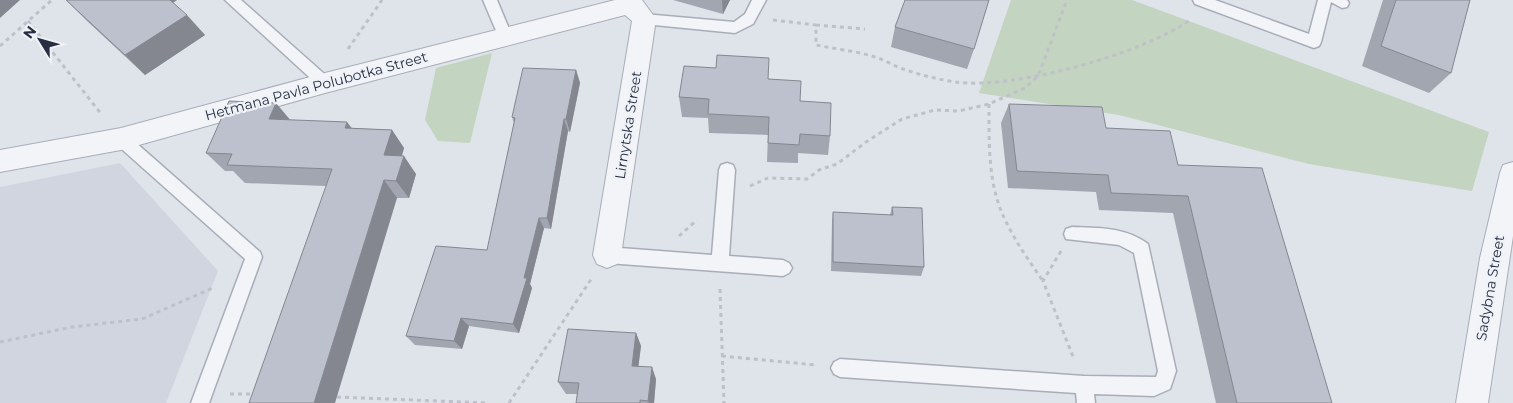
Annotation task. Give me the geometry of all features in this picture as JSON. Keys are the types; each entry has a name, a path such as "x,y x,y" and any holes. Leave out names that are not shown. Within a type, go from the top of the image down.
{"street":[{"name":"Hetmana Pavla Polubotka Street","path":"0,161 121,139 505,36 635,8"},
{"name":"Lirnytska Street","path":"607,255 635,8"},
{"name":"Sadybna Street","path":"1472,403 1494,258 1513,173"}],"lane":[{"path":"232,0 325,83"},
{"path":"490,0 505,36"},
{"path":"635,8 735,28 746,24 759,0"},
{"path":"1200,0 1314,42 1325,0"},
{"path":"121,139 254,257 202,398"},
{"path":"720,263 727,170"},
{"path":"840,368 1085,394 1154,387 1164,383 1167,371 1142,249 1136,242 1126,239 1072,234"},
{"path":"607,255 784,268"}],"path":[{"path":"0,46 52,0"},
{"path":"325,83 382,0"},
{"path":"656,258 725,196 768,178 807,179 818,170 837,164 866,142 902,120 935,110 959,112 988,104 1025,88 1038,76 1067,0"},
{"path":"752,16 816,25 865,29"},
{"path":"816,25 816,45 875,58 902,69 934,78 976,83 1038,76 1114,55 1177,29 1196,17"},
{"path":"28,21 121,139"},
{"path":"988,104 989,140 1000,206 1022,250 1043,281 1085,394"},
{"path":"1043,281 1072,234"},
{"path":"509,403 607,255"},
{"path":"720,263 724,403"},
{"path":"0,342 72,327 142,319 248,273"},
{"path":"722,356 840,368"},
{"path":"202,398 258,394"},
{"path":"337,397 488,403"}],"shaded area":[{"path":"120,163 218,271 166,403 0,403 0,187"}],"green space":[{"path":"1011,0 1132,0 1489,132 1472,191 1309,164 1119,115 979,93"},
{"path":"492,53 470,143 438,141 425,120 436,68"}],"building":[{"path":"66,0 170,0 187,15 125,55"},
{"path":"905,0 989,0 974,49 895,27"},
{"path":"1396,0 1470,0 1451,73 1381,46"},
{"path":"717,55 769,58 768,79 801,81 800,101 831,103 830,136 800,134 799,145 768,143 769,117 708,114 709,99 679,97 684,66 716,68"},
{"path":"523,68 576,70 566,119 564,119 547,218 539,218 524,278 527,278 513,324 461,318 454,341 406,336 436,246 487,250 515,118 512,117"},
{"path":"229,101 276,103 269,119 347,122 345,128 392,130 384,155 404,156 396,181 384,180 314,403 249,403 332,169 227,165 232,154 206,153"},
{"path":"1009,104 1102,107 1106,128 1170,131 1178,165 1262,168 1332,403 1237,403 1188,196 1111,193 1108,175 1017,171"},
{"path":"892,207 922,208 924,267 833,262 833,212 893,215"},
{"path":"568,329 636,333 632,366 652,367 648,401 640,400 640,403 576,403 579,383 558,382"}]}
